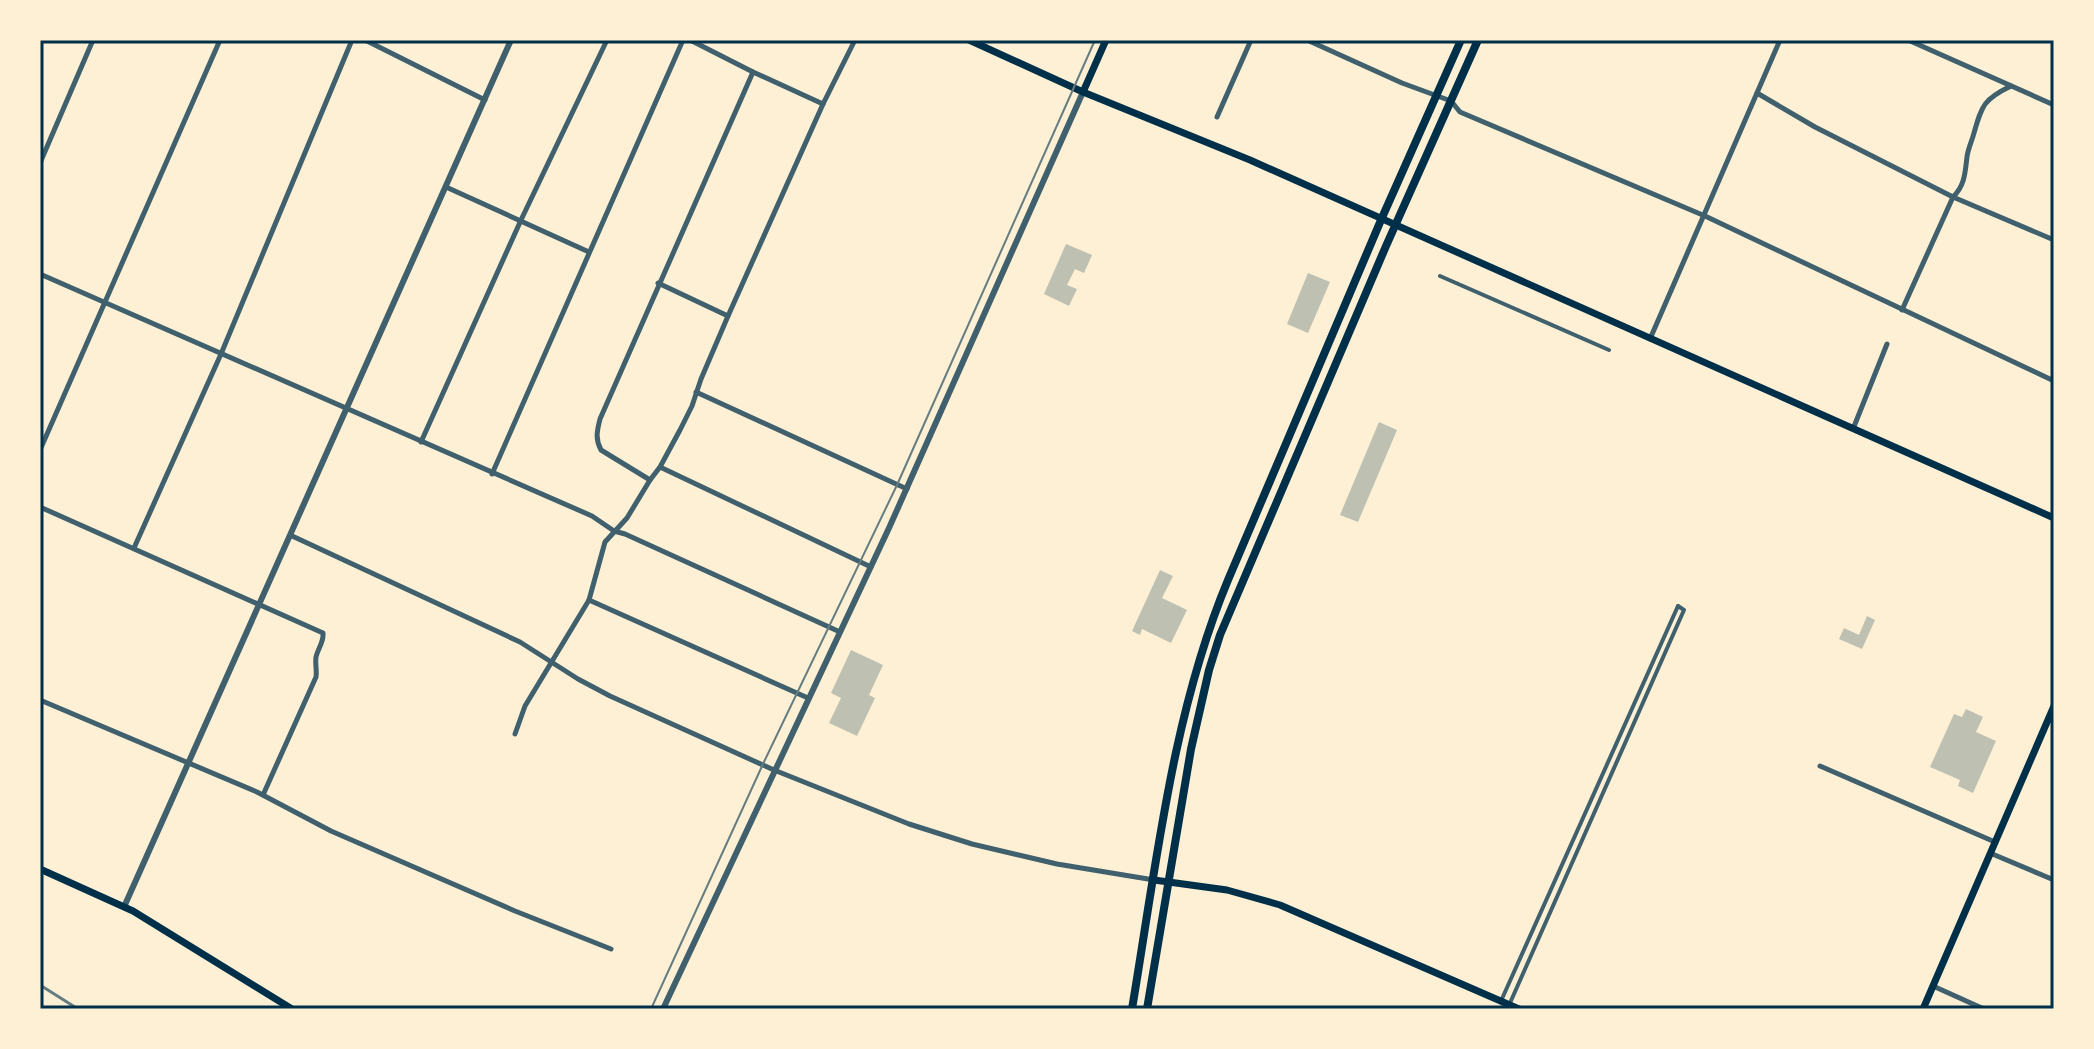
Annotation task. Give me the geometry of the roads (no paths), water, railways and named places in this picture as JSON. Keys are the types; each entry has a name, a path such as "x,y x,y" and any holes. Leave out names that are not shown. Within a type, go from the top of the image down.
{"main road":[{"path":"969,40 1083,92 1239,155 2054,518"},
{"path":"1132,1009 1178,746 1195,670 1228,580 1461,40"},
{"path":"1147,1009 1200,706 1220,635 1478,40"},
{"path":"1083,92 1103,41"},
{"path":"1923,1009 2054,706"},
{"path":"40,869 154,923 292,1009"},
{"path":"1154,880 1227,890 1280,905 1519,1009"}],"street":[{"path":"40,163 93,40"},
{"path":"40,450 220,40"},
{"path":"134,548 221,354 352,40"},
{"path":"365,40 485,100"},
{"path":"124,907 511,40"},
{"path":"421,442 521,220 607,40"},
{"path":"492,474 683,40"},
{"path":"690,40 823,104"},
{"path":"515,734 525,706 589,600 603,549 660,467 692,406 728,316 855,40"},
{"path":"1217,117 1251,40"},
{"path":"1307,40 1402,83 1451,101 1460,112 1705,216 2054,381"},
{"path":"1650,340 1780,40"},
{"path":"1908,40 2054,105"},
{"path":"650,480 601,450 597,442 600,419 753,72"},
{"path":"1902,310 1953,197 1964,182 1967,153 1978,117 1994,94 2011,86"},
{"path":"663,1009 907,489 1083,92"},
{"path":"1757,93 1815,127 1953,197 2054,240"},
{"path":"446,187 589,252"},
{"path":"40,274 592,516 614,531 840,632"},
{"path":"1440,276 1609,350"},
{"path":"658,283 728,316"},
{"path":"1852,430 1887,344"},
{"path":"696,392 907,489"},
{"path":"660,467 871,567"},
{"path":"40,507 323,633 316,658 316,677 263,795"},
{"path":"290,535 520,642 610,696 774,770 933,833 1057,864 1154,880"},
{"path":"589,600 808,698"},
{"path":"1678,606 1684,610 1505,1003 1678,606"},
{"path":"40,700 263,795 331,831 611,949"},
{"path":"1820,766 1995,842"},
{"path":"1990,853 2054,880"},
{"path":"1933,986 1984,1009"}],"tram line":[{"path":"651,1009 763,764 897,485 1095,40"}],"railway":[{"path":"40,985 78,1009"}]}
